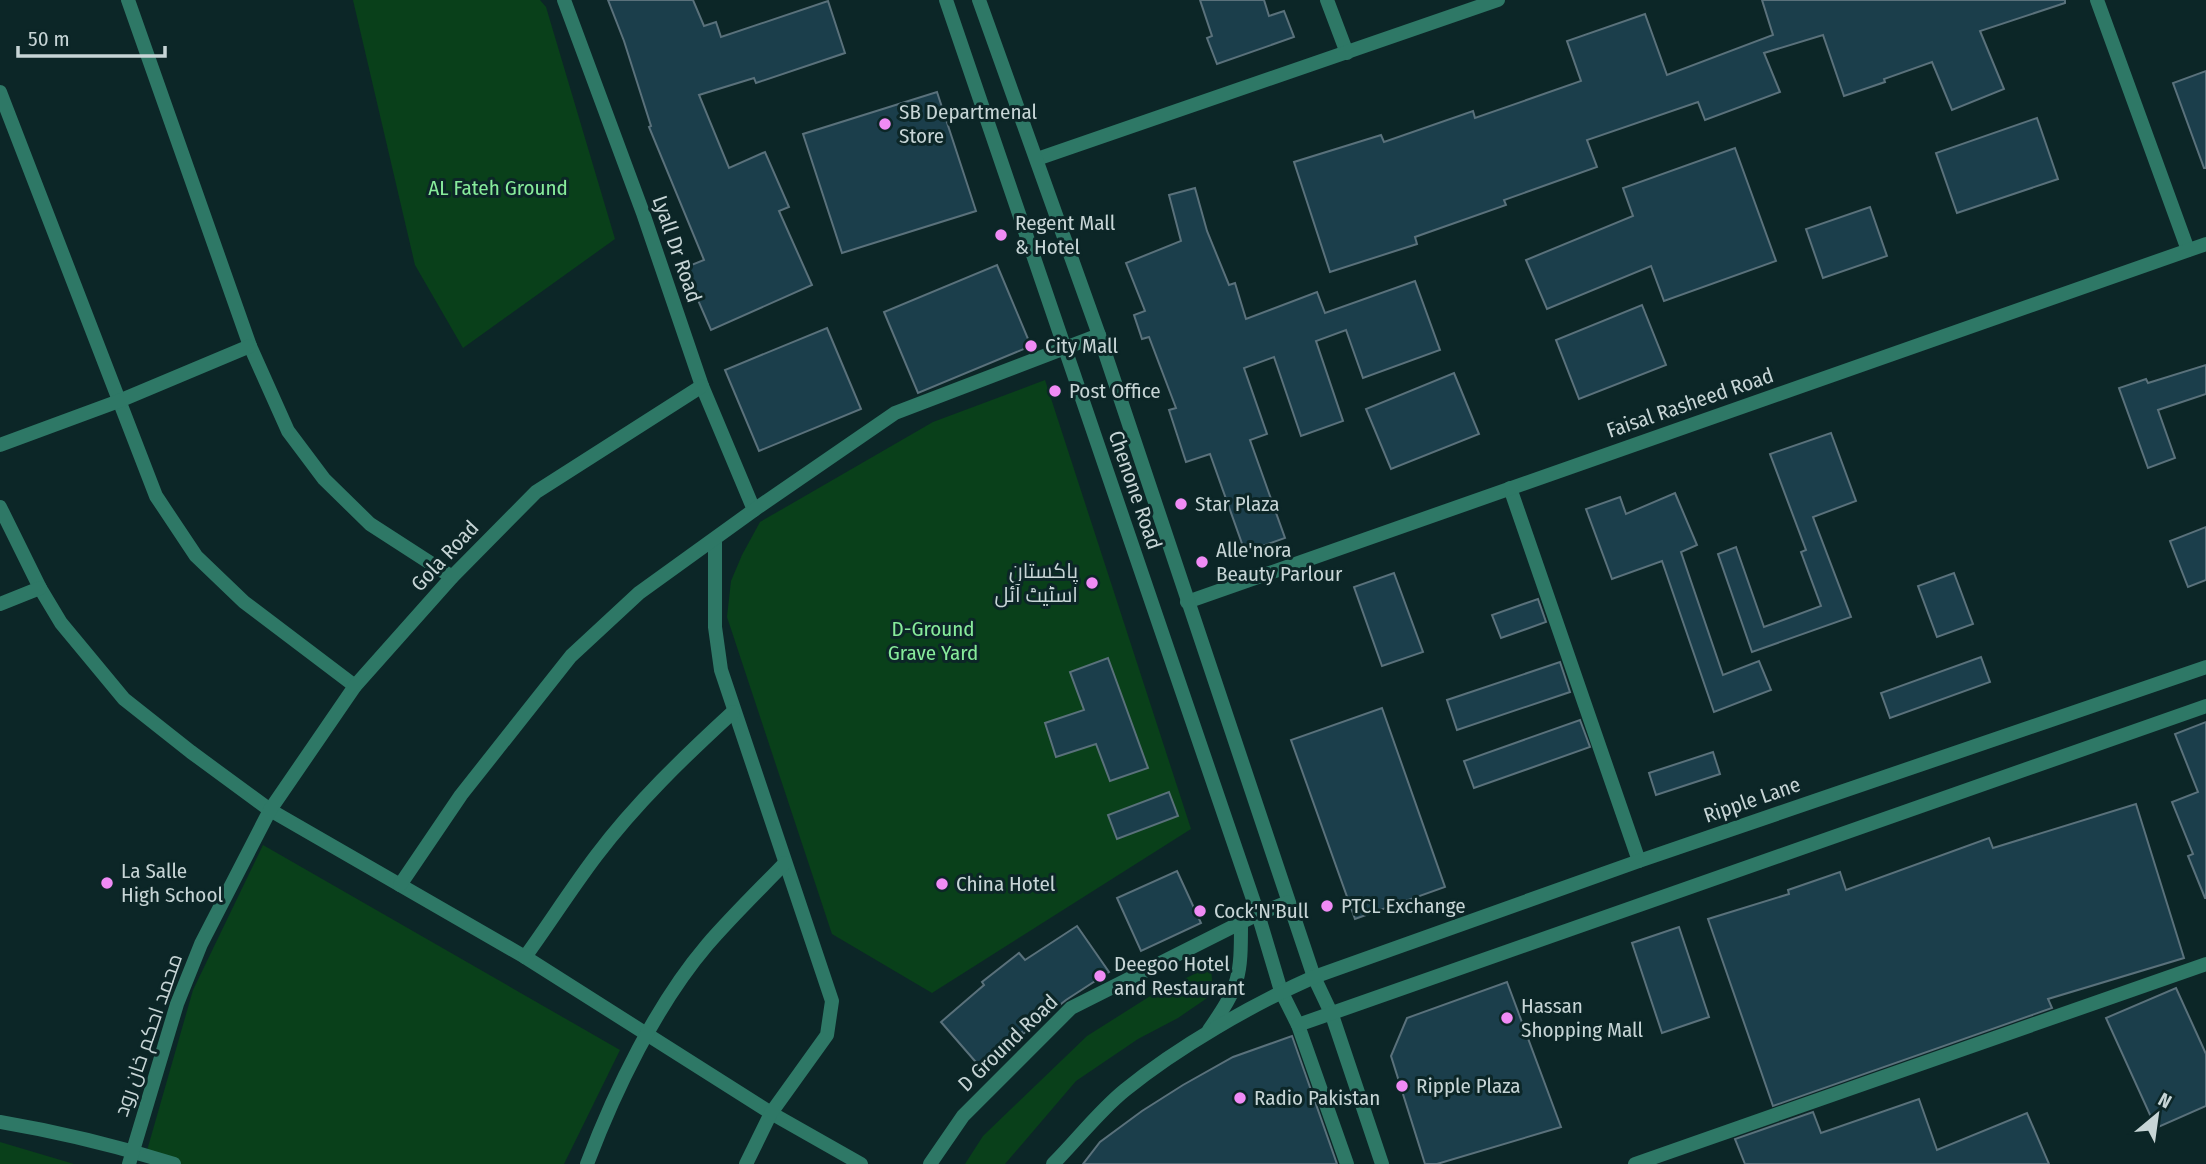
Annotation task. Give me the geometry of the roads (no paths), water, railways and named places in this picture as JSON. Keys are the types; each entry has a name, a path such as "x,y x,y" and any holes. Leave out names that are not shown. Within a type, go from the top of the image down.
{"street":[{"path":"128,0 250,346 288,431 324,479 370,524 452,577"},
{"name":"Lyall Dr Road","path":"564,0 643,213 702,386 754,510"},
{"name":"Chenone Road","path":"946,0 1258,914 1281,992 1298,1025 1347,1164"},
{"name":"Chenone Road","path":"979,0 1099,335 1288,902 1314,977 1332,1015 1382,1164"},
{"path":"1327,0 1347,53"},
{"path":"1037,159 1498,0"},
{"path":"2097,0 2188,250"},
{"path":"0,92 156,496 196,556 244,602 355,686"},
{"name":"Faisal Rasheed Road","path":"1187,602 2206,244"},
{"path":"400,885 461,796 571,656 639,593 895,413 1099,335"},
{"path":"0,445 119,401 250,346"},
{"name":"Gola Road","path":"270,810 355,686 452,577 536,492 702,386"},
{"path":"1510,488 1639,860"},
{"path":"0,507 40,588 61,623 124,699 191,752 270,810 525,957 771,1113 862,1164"},
{"path":"715,539 715,627 721,670 832,1001 827,1035 771,1113 746,1164"},
{"path":"0,604 40,588"},
{"name":"Ripple Lane","path":"1206,1034 1281,992 1314,977 1639,860 2206,667"},
{"path":"1298,1025 2206,706"},
{"path":"525,957 597,855 637,807 677,763 733,712"},
{"name":"محمد احكم خان رود","path":"130,1157 177,1004 201,944 270,810"},
{"path":"587,1164 604,1117 647,1035 685,974 707,945 785,863"},
{"name":"D Ground Road","path":"930,1164 963,1116 1071,1008 1258,914 1288,902"},
{"path":"1054,1164 1124,1091 1206,1034 1238,983 1241,923"},
{"path":"1635,1164 2206,964"},
{"path":"0,1122 52,1131 130,1157 174,1164"}],"place":[{"name":"SB Departmenal Store","path":"885,124"},
{"name":"Regent Mall & Hotel","path":"1001,235"},
{"name":"City Mall","path":"1031,346"},
{"name":"Post Office","path":"1055,391"},
{"name":"Star Plaza","path":"1181,504"},
{"name":"Alle'nora Beauty Parlour","path":"1202,562"},
{"name":"پاکستان اسٹیٹ آئل","path":"1092,583"},
{"name":"La Salle High School","path":"107,883"},
{"name":"China Hotel","path":"942,884"},
{"name":"PTCL Exchange","path":"1327,906"},
{"name":"Cock'N'Bull","path":"1200,911"},
{"name":"Deegoo Hotel and Restaurant","path":"1100,976"},
{"name":"Hassan Shopping Mall","path":"1507,1018"},
{"name":"Ripple Plaza","path":"1402,1086"},
{"name":"Radio Pakistan","path":"1240,1098"}],"park label":[{"name":"AL Fateh Ground","path":"498,188"},
{"name":"D-Ground Grave Yard","path":"933,641"}]}
